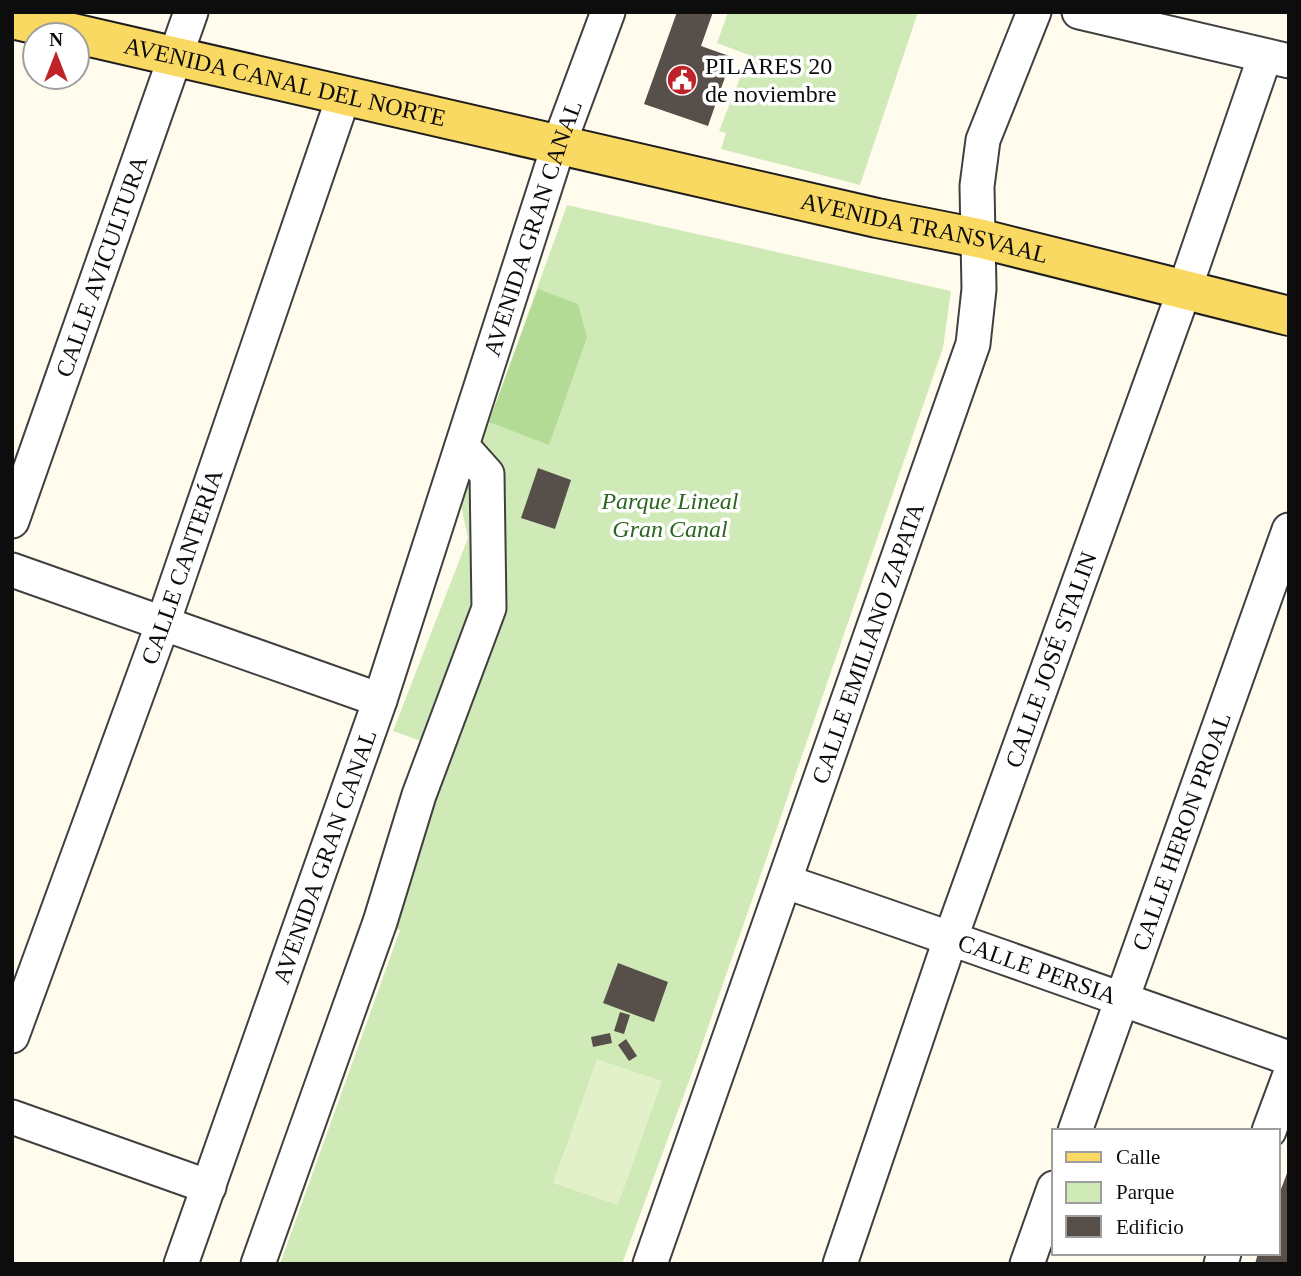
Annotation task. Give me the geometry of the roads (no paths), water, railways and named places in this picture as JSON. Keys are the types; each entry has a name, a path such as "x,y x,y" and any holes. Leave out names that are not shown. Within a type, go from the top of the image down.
{"main road":[{"name":"AVENIDA CANAL DEL NORTE","path":"12,19 559,144"},
{"name":"AVENIDA TRANSVAAL","path":"559,144 877,218 978,238 1289,316"}],"street":[{"name":"CALLE AVICULTURA","path":"12,521 191,12"},
{"name":"AVENIDA GRAN CANAL","path":"181,1264 380,700 559,144 608,12"},
{"name":"CALLE EMILIANO ZAPATA","path":"650,1264 786,882 972,344 979,289 977,186 983,140 1034,12"},
{"path":"1079,12 1277,59"},
{"name":"CALLE JOSÉ STALIN","path":"840,1264 951,937 1184,291 1277,59"},
{"name":"CALLE CANTERÍA","path":"12,1036 163,623 344,95"},
{"path":"258,1264 380,922 419,795 489,608 488,474 462,446"},
{"name":"CALLE HERON PROAL","path":"1075,1129 1289,530"},
{"path":"12,570 380,700"},
{"name":"CALLE PERSIA","path":"786,882 951,937 1289,1058"},
{"path":"1270,1129 1289,1077"},
{"path":"12,1116 209,1187"},
{"path":"1027,1264 1052,1194"}],"place":[{"name":"PILARES 20 de noviembre","path":"682,80"}],"park label":[{"name":"Parque Lineal Gran Canal","path":"670,515"}]}
